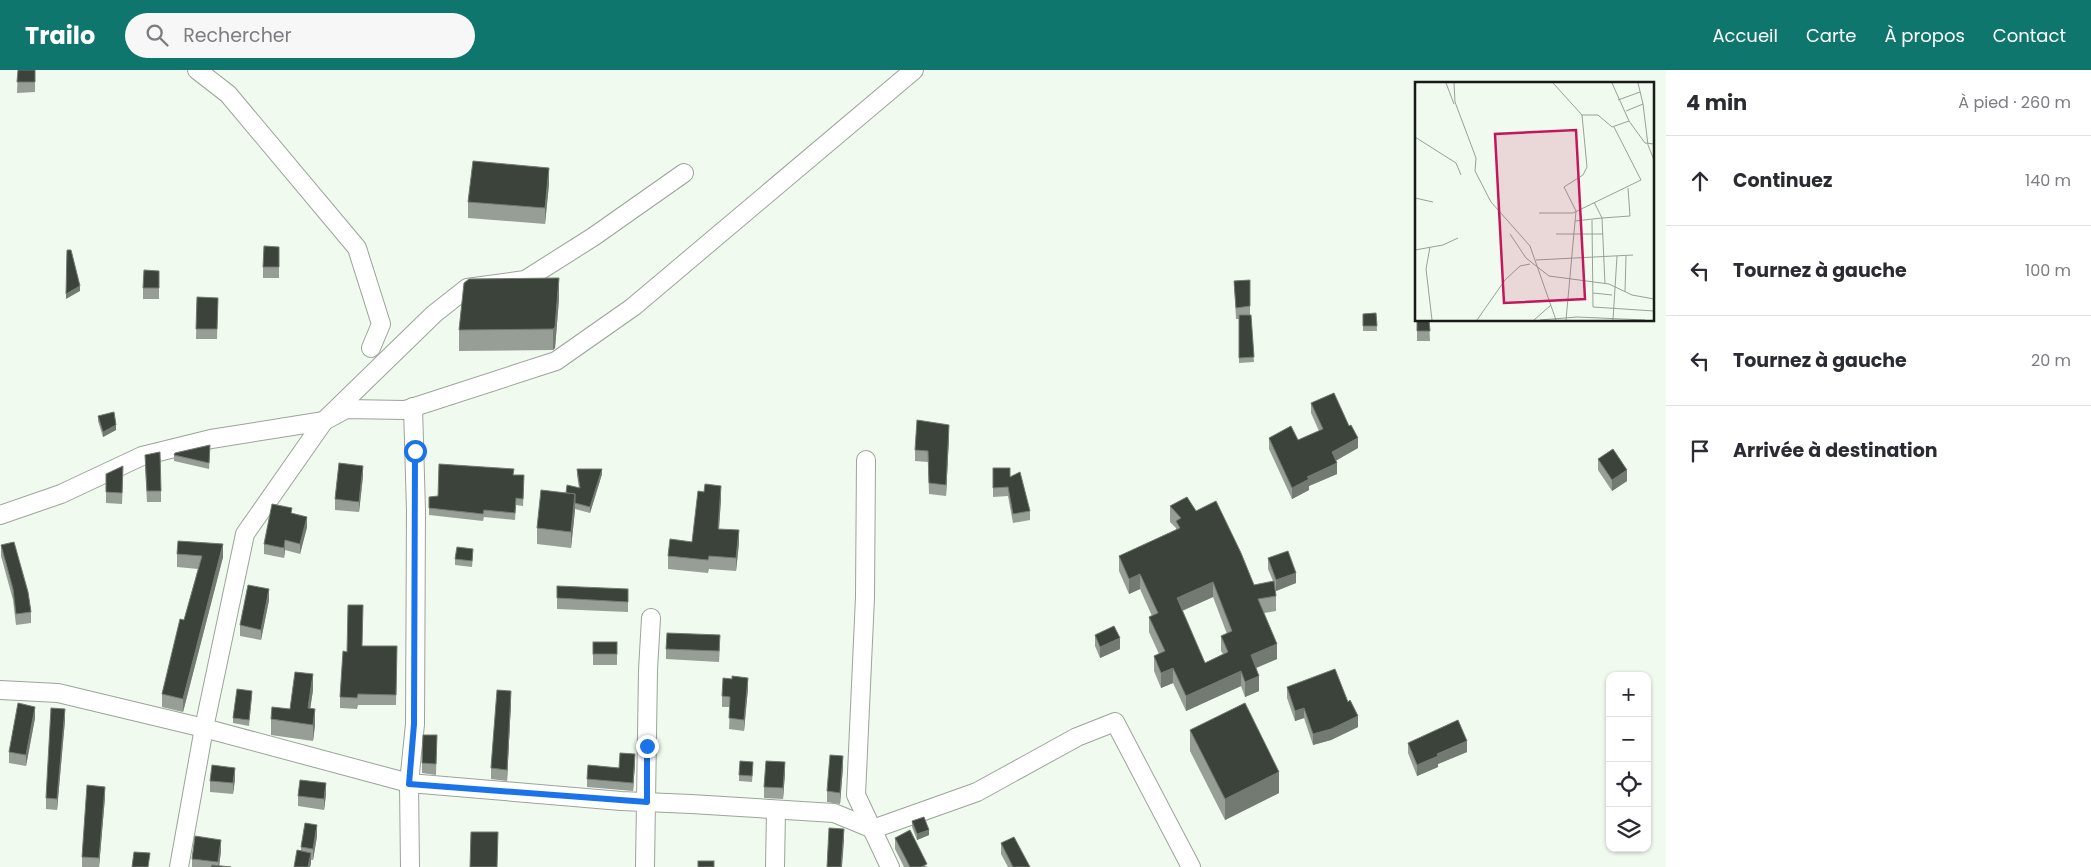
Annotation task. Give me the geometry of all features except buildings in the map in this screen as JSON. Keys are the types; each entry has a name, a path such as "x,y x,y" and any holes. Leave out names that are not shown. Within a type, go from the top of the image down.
{"street":[{"path":"197,70 228,94 357,248 381,324 371,348"},
{"path":"0,516 61,494 142,456 211,439 324,421 346,409 405,410 556,361 633,307 914,70"},
{"path":"179,867 204,728 245,534 324,421 434,314 467,288 525,280 593,237 684,173"},
{"path":"410,867 409,784 415,705 416,511 413,407"},
{"path":"866,460 865,597 856,795 890,867"},
{"path":"645,867 648,670 651,618"},
{"path":"0,690 58,693 204,728 409,784 647,802 834,813 873,828 977,792 1077,737 1115,722 1191,867"},
{"path":"775,867 776,810"}],"route":[{"path":"415,451 414,724 409,784 443,785 621,802 647,802 647,746"}]}
